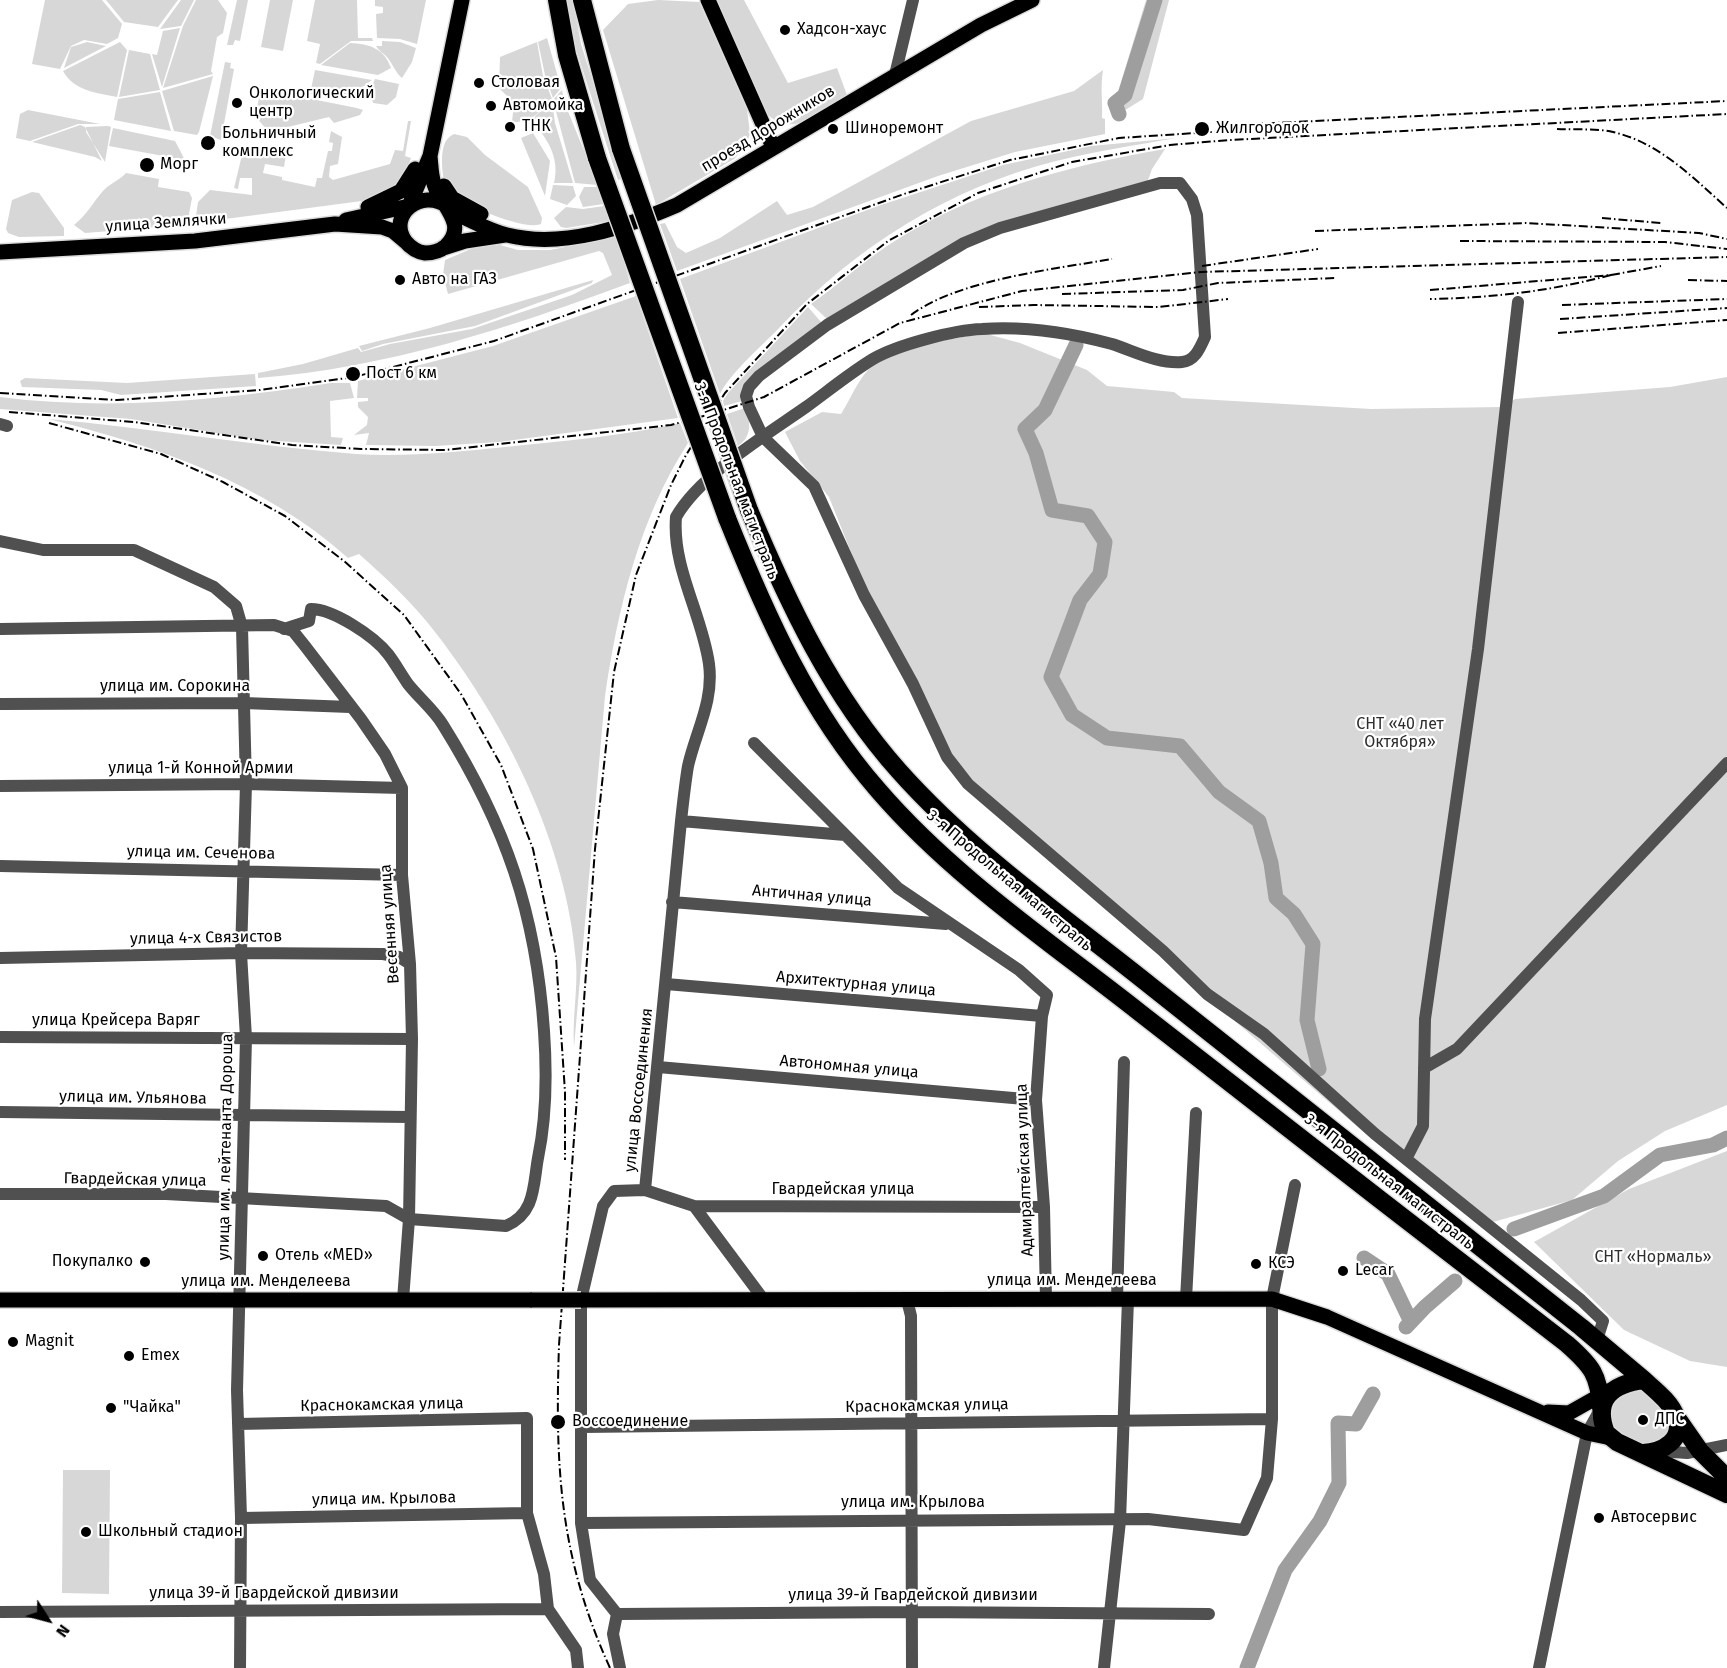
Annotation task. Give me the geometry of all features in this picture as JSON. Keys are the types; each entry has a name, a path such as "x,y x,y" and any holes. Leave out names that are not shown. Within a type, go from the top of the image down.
{"highway":[{"name":"3-я Продольная магистраль","path":"557,0 567,55 597,158 727,518 772,626 815,705 855,762 908,823 1020,919 1567,1344 1594,1372 1606,1397 1603,1426 1611,1438"},
{"name":"3-я Продольная магистраль","path":"582,0 621,149 749,510 794,612 838,691 899,771 930,803 1038,897 1597,1340 1644,1380 1663,1399 1700,1451 1727,1478"},
{"path":"1606,1397 1622,1384 1644,1380"},
{"path":"1651,1452 1669,1445 1677,1434 1677,1418"},
{"path":"1611,1438 1651,1452 1727,1494"}],"main road":[{"path":"430,156 433,183 449,209 455,228 453,236 443,248 436,252 419,252 406,242 400,227 404,212 409,206 430,156 462,0"},
{"path":"552,0 567,55"},
{"path":"708,0 773,147"},
{"name":"проезд Дорожников","path":"443,248 465,241 507,235 545,239 585,235 637,222 677,205 981,25 1032,0"},
{"path":"289,230 306,222 378,204 401,191 423,155 437,120"},
{"path":"437,120 438,167 441,181 452,198 483,216 533,232 545,239"},
{"path":"409,206 424,199 440,202 449,209"},
{"name":"улица Землячки","path":"0,252 195,241 335,224 409,206"},
{"name":"проезд Дорожников","path":"449,209 507,235"},
{"name":"улица Землячки","path":"335,224 382,227 393,231 406,242"},
{"name":"улица им. Менделеева","path":"0,1300 1272,1299 1327,1317 1587,1433 1611,1438"},
{"path":"1539,1411 1569,1413 1606,1397"}],"street":[{"path":"895,75 913,0"},
{"name":"улица Воссоединения","path":"616,1614 590,1580 581,1523 581,1300 603,1206 614,1191 645,1190 681,821 688,767 706,710 709,664 699,621 677,549 675,517 696,490 763,437 874,358 914,343 981,328 1040,331 1076,336 1159,360 1184,362 1197,354 1205,337 1197,215 1192,199 1180,183 1160,183 1000,228 941,254 827,325 759,376 748,387 746,396 763,437"},
{"path":"1406,1159 1423,1126 1427,999 1478,649 1518,302"},
{"path":"763,437 814,486 864,595 913,684 948,757 968,784 1163,951 1207,994 1264,1034 1406,1159 1556,1280 1602,1321 1597,1340"},
{"path":"0,542 43,550 134,550 214,587 236,606 242,627"},
{"path":"0,630 274,625 284,628 309,621 311,609 320,609 358,628 387,652 409,685 441,722 482,789 518,876 531,924 542,1006 546,1063 545,1125 534,1193 528,1209 516,1222 506,1226 410,1219"},
{"name":"улица им. лейтенанта Дороша","path":"240,1668 239,1300 246,1038 241,953 246,784 242,627"},
{"name":"Весенняя улица","path":"284,628 293,632 299,639 385,754 402,788 402,875 410,964 412,1039 409,1116 410,1219 404,1300"},
{"name":"улица им. Сорокина","path":"0,704 244,703 350,707"},
{"name":"Адмиралтейская улица","path":"754,743 898,888 1019,970 1047,995 1042,1017 1036,1100 1044,1207 1046,1299"},
{"path":"1424,1068 1457,1049 1727,763"},
{"name":"улица 1-й Конной Армии","path":"0,786 246,784 402,788"},
{"path":"681,821 845,835"},
{"name":"улица им. Сеченова","path":"0,866 402,875"},
{"name":"Античная улица","path":"672,902 948,924"},
{"name":"улица 4-х Связистов","path":"0,958 241,953 383,954 399,957 410,964"},
{"name":"Архитектурная улица","path":"666,984 1042,1017"},
{"name":"улица Крейсера Варяг","path":"0,1037 412,1039"},
{"path":"1104,1668 1120,1521 1125,1421 1122,1299 1124,1062"},
{"name":"Автономная улица","path":"658,1066 1036,1100"},
{"name":"улица им. Ульянова","path":"0,1112 409,1116"},
{"path":"1186,1299 1196,1113"},
{"path":"1272,1419 1272,1299 1295,1185"},
{"name":"Гвардейская улица","path":"645,1190 694,1206 1044,1207"},
{"name":"Гвардейская улица","path":"0,1194 166,1194 242,1200 386,1206 410,1219"},
{"path":"694,1206 764,1300"},
{"path":"907,1300 911,1316 913,1423 912,1668"},
{"path":"1539,1668 1587,1433 1606,1397"},
{"name":"Краснокамская улица","path":"238,1424 526,1418 527,1513"},
{"name":"Краснокамская улица","path":"582,1427 1272,1419"},
{"name":"улица им. Крылова","path":"581,1523 914,1519 1120,1521 1148,1519 1244,1530 1267,1478 1272,1419"},
{"path":"1651,1452 1700,1451 1727,1445"},
{"path":"527,1513 544,1574 548,1609 576,1650 578,1668"},
{"name":"улица им. Крылова","path":"241,1518 527,1513"},
{"name":"улица 39-й Гвардейской дивизии","path":"0,1612 548,1609"},
{"name":"улица 39-й Гвардейской дивизии","path":"616,1614 911,1612 1209,1614"},
{"path":"616,1614 613,1634 620,1668"}],"green space":[{"path":"45,0 102,0 122,24 118,38 107,44 84,40 71,46 60,69 32,64"},
{"path":"106,0 178,0 158,27 124,22"},
{"path":"181,0 194,0 181,26 160,29"},
{"path":"196,0 218,0 227,13 223,33 217,37 211,71 213,74 163,88 183,26"},
{"path":"237,0 248,0 240,41 235,40 233,45 227,45"},
{"path":"270,0 293,0 283,51 261,47"},
{"path":"315,0 357,0 358,38 372,38 373,41 351,41 320,64 316,63 320,44 307,41"},
{"path":"375,0 426,0 417,44 400,39 377,38 376,14 383,13 383,7 375,6"},
{"path":"567,0 573,0 581,44 623,178 618,180 575,46"},
{"path":"658,0 699,2 747,109 750,134 745,147 734,159 656,205 603,30 628,4"},
{"path":"716,0 744,0 788,83 837,68 847,95 803,122 782,123 772,118 761,107"},
{"path":"1146,0 1169,0 1143,99 1122,112 1117,95"},
{"path":"180,28 162,87 152,54 157,55 163,31"},
{"path":"547,38 561,88 553,98 538,42"},
{"path":"382,41 400,42 416,48 412,62 402,78 376,46 382,46"},
{"path":"87,42 106,46 64,68 71,47"},
{"path":"120,42 127,50 117,97 80,87 73,83 63,71"},
{"path":"537,42 543,76 552,99 535,116 524,121 512,122 514,103 499,88 500,57"},
{"path":"350,43 375,48 388,61 391,68 378,75 321,65"},
{"path":"129,50 150,54 160,90 119,97"},
{"path":"225,62 231,63 230,68 234,69 221,140 210,136"},
{"path":"315,70 372,80 348,98 322,93 320,96 310,94"},
{"path":"1103,70 1102,118 1105,119 1105,134 1015,152 938,176 677,271 660,224 665,223 677,247 686,253 720,238 777,201 787,215 813,207 971,121 1074,91"},
{"path":"213,76 197,135 174,131 162,91"},
{"path":"375,79 399,84 396,97 387,105 373,103 370,90"},
{"path":"261,89 363,110 360,115 334,123 329,117 288,127 288,134 274,138 255,116"},
{"path":"562,90 565,104 598,185 575,183 553,100"},
{"path":"160,92 171,131 114,120 118,99"},
{"path":"552,101 555,123 573,183 554,183 554,157 543,134 531,120"},
{"path":"28,110 100,124 78,124 30,141 16,138 20,114"},
{"path":"408,121 411,121 405,156 411,158 403,180 377,199 195,223 198,202 210,190 252,195 252,178 240,178 238,189 234,188 242,155 284,146 287,148 284,167 265,164 263,173 282,177 282,180 315,187 317,178 322,178 328,151 332,151 333,143 329,142 331,131 342,137 338,164 330,166 329,177 333,180 390,164 395,150 403,151"},
{"path":"80,125 85,127 102,161 95,157 32,142"},
{"path":"86,127 111,127 105,162 86,132"},
{"path":"113,128 175,141 185,160 109,146"},
{"path":"533,133 550,161 545,196 521,138"},
{"path":"454,134 467,137 485,155 528,187 542,218 541,224 521,224 492,215 465,202 448,189 443,173 442,153 446,141"},
{"path":"1177,138 1056,161 978,187 941,204 872,246 840,271 747,359 720,394 680,279 878,206 1003,165 1091,146"},
{"path":"1165,149 1152,169 1147,183 943,250 827,319 811,304 887,246 952,210 1021,183 1092,164"},
{"path":"126,173 159,179 158,187 189,192 192,198 187,225 85,233 74,225 106,188"},
{"path":"553,185 573,186 576,196 567,205 550,199"},
{"path":"584,187 599,187 604,204 583,207 579,197"},
{"path":"32,192 39,193 64,228 64,236 19,237 8,233 6,229 12,200"},
{"path":"604,206 610,221 566,228 561,227 554,218 566,207 583,209"},
{"path":"617,237 630,283 447,344 354,365 258,378 258,373 303,364 358,348 361,352 390,344 472,329 572,295 612,275 603,253 599,251 448,294 443,275 445,260 478,246 500,245 518,250 550,250"},
{"path":"593,280 592,283 475,326 383,344 362,351 359,346 430,328"},
{"path":"636,296 678,418 499,442 435,446 366,445 369,433 354,435 367,425 368,417 358,407 358,402 368,401 368,398 357,398 358,381 493,346"},
{"path":"808,307 821,322 820,326 759,371 742,401 724,406 723,401 728,393"},
{"name":"СНТ «40 лет Октября»","path":"983,333 1020,343 1087,370 1107,386 1174,392 1182,398 1371,409 1502,407 1515,399 1670,387 1727,377 1727,1105 1665,1131 1618,1161 1572,1200 1482,1225 1367,1135 1164,960 938,751 893,657 829,497 800,461 785,432 822,412 841,414 864,375 878,362 906,350"},
{"path":"255,374 256,386 121,395 101,390 22,387 20,381 25,378 127,383"},
{"path":"331,383 350,383 354,398 330,401 331,437 343,438 341,445 260,440 131,419 0,409 0,397 83,403 166,402 208,399"},
{"path":"745,408 749,419 749,429 746,438 738,446 727,414"},
{"path":"49,419 375,455 449,452 549,443 615,435 680,423 688,443 656,502 644,533 624,597 610,663 605,696 574,1047 576,962 570,918 560,874 546,830 529,787 486,706 427,621 359,554 348,558 281,508 245,488 169,455"},
{"name":"СНТ «Нормаль»","path":"1727,1151 1727,1367 1690,1361 1624,1330 1534,1242 1629,1189"},
{"path":"1635,1387 1643,1390 1661,1405 1673,1435 1647,1446 1618,1437 1606,1412 1613,1397"},
{"name":"Школьный стадион","path":"63,1470 110,1470 109,1594 62,1593"}],"waterway":[{"path":"1119,114 1115,103 1125,95 1155,0"},
{"path":"1076,345 1045,410 1025,429 1036,453 1052,510 1088,516 1105,542 1100,574 1080,600 1051,677 1072,715 1107,738 1180,746 1219,792 1259,821 1271,863 1276,898 1294,914 1313,944 1307,1020 1319,1069"},
{"path":"1514,1229 1604,1196 1660,1155 1713,1145 1727,1138"},
{"path":"1364,1258 1388,1274 1411,1322"},
{"path":"1406,1327 1455,1281"},
{"path":"1247,1668 1285,1570 1320,1521 1339,1483 1338,1423 1356,1424 1373,1394"}],"railway":[{"path":"1233,125 1727,101"},
{"path":"610,1668 593,1627 570,1548 564,1510 558,1431 559,1345 595,849 614,672 636,575 671,485 686,455 725,393 807,304 888,241 978,193 1072,162 1170,145 1230,140 1727,114"},
{"path":"1557,129 1613,132 1646,144 1688,173 1727,208"},
{"path":"0,393 117,400 260,390 354,377 494,341 904,194 1010,160 1119,138 1242,130"},
{"path":"1602,218 1661,223"},
{"path":"1315,231 1526,223 1699,233 1727,239"},
{"path":"1460,241 1665,242 1727,249"},
{"path":"1202,266 1318,249"},
{"path":"9,412 134,422 292,445 445,450 671,425 711,414 764,397 900,323 1022,291 1201,272 1727,257"},
{"path":"911,315 931,303 980,285 1035,272 1112,259"},
{"path":"1611,275 1661,266"},
{"path":"1430,290 1611,275 1521,293 1430,299"},
{"path":"1062,294 1183,290 1218,283 1335,278"},
{"path":"1688,280 1727,281"},
{"path":"979,307 1034,305 1159,307 1228,299"},
{"path":"1562,305 1727,299"},
{"path":"1560,319 1727,308"},
{"path":"1558,333 1727,320"},
{"path":"49,423 161,454 223,482 285,516 344,561 404,615 461,694 501,765 533,849 556,957 565,1092 565,1160"}],"place":[{"name":"Хадсон-хаус","path":"785,30"},
{"name":"Столовая","path":"479,83"},
{"name":"Онкологический центр","path":"237,103"},
{"name":"Автомойка","path":"491,106"},
{"name":"ТНК","path":"510,127"},
{"name":"Шиноремонт","path":"833,129"},
{"name":"Жилгородок","path":"1202,129"},
{"name":"Больничный комплекс","path":"208,143"},
{"name":"Морг","path":"147,165"},
{"name":"Авто на ГАЗ","path":"400,280"},
{"name":"Пост 6 км","path":"353,374"},
{"name":"Отель «MED»","path":"263,1256"},
{"name":"Покупалко","path":"145,1262"},
{"name":"КСЭ","path":"1256,1264"},
{"name":"Lecar","path":"1343,1271"},
{"name":"Magnit","path":"13,1342"},
{"name":"Emex","path":"129,1356"},
{"name":"\"Чайка\"","path":"111,1408"},
{"name":"ДПС","path":"1643,1420"},
{"name":"Воссоединение","path":"558,1422"},
{"name":"Автосервис","path":"1599,1518"},
{"name":"Школьный стадион","path":"86,1532"}]}
